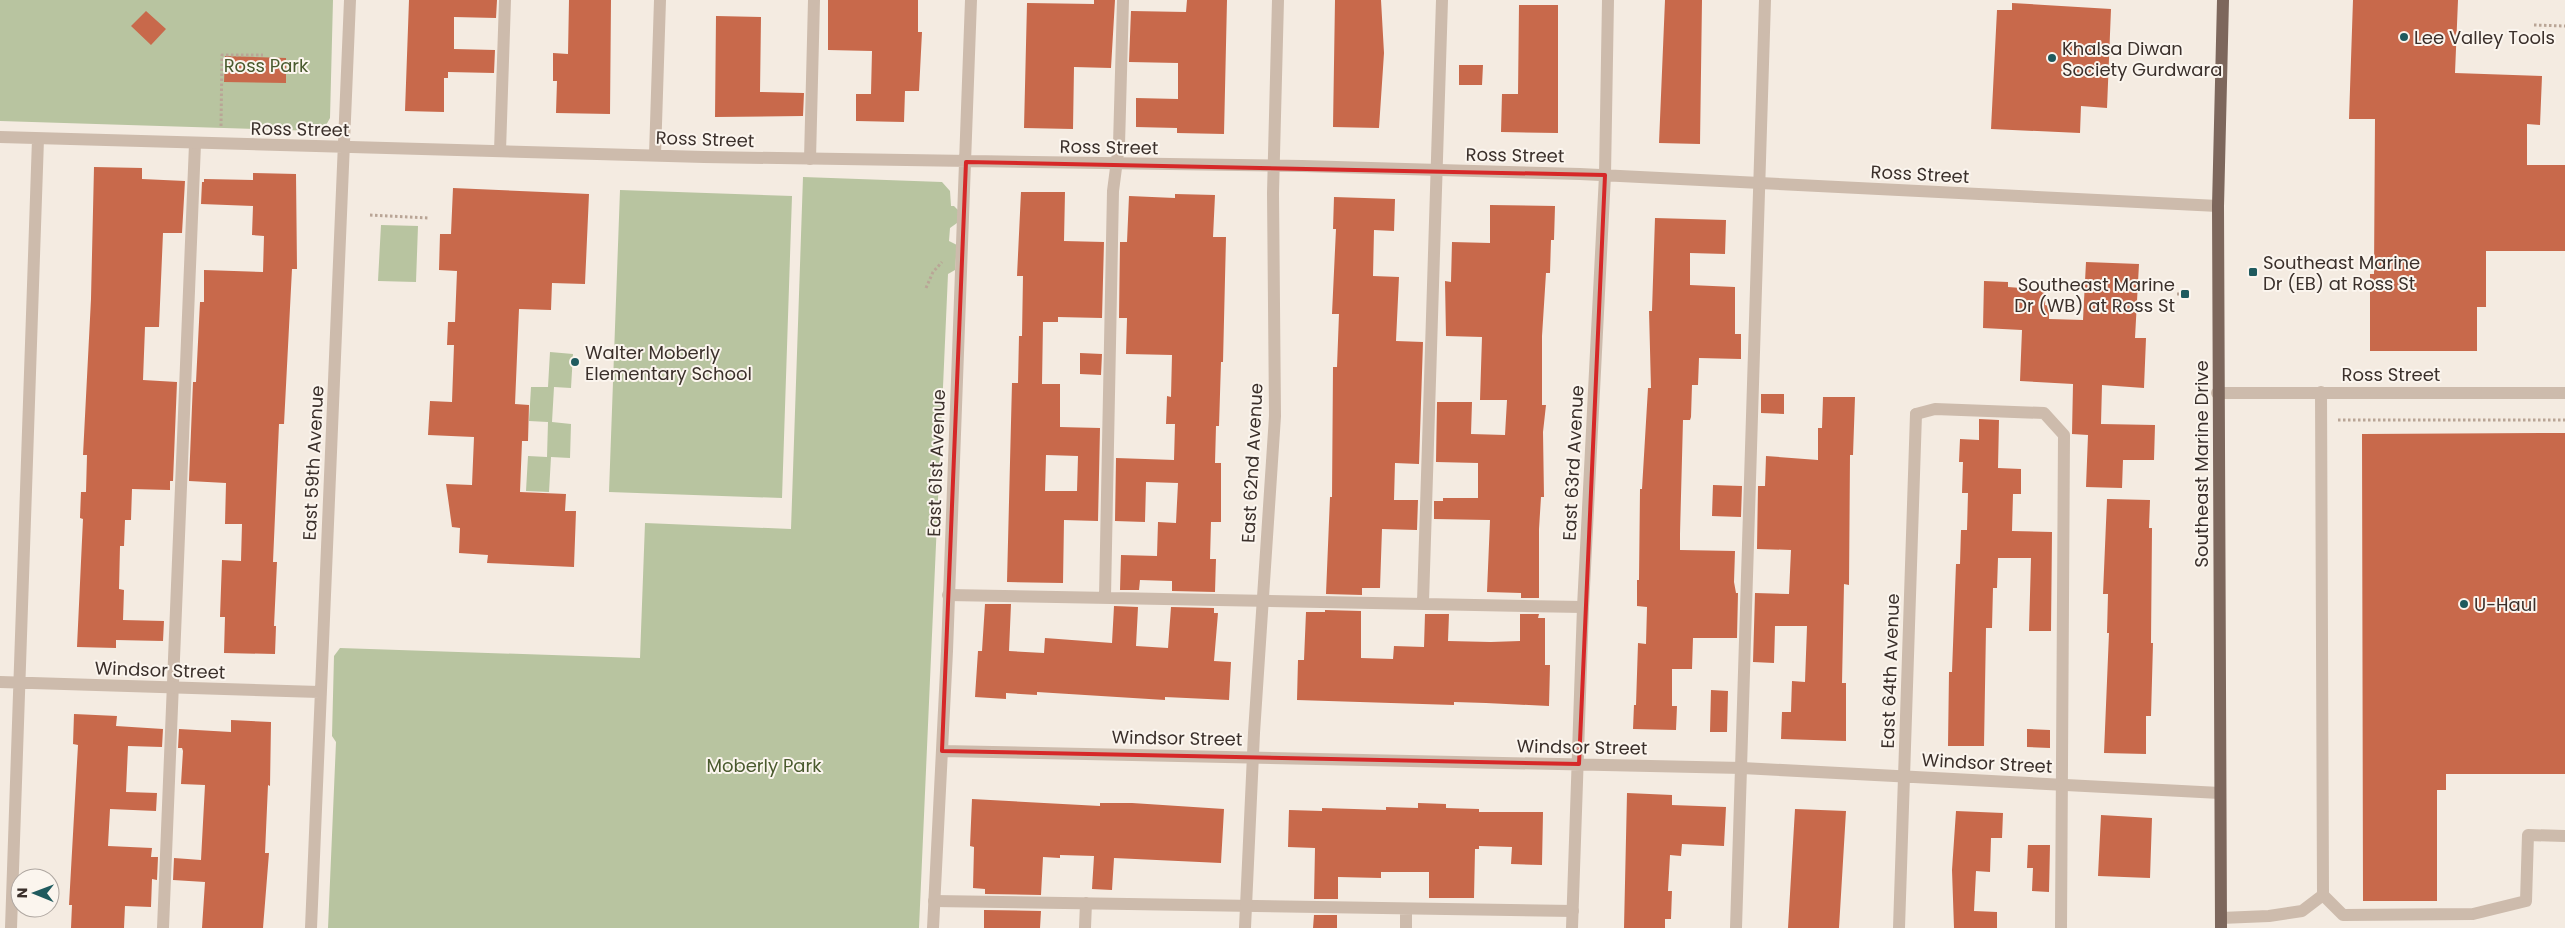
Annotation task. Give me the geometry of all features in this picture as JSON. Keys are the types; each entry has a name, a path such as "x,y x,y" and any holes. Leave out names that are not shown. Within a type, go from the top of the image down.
{"main road":[{"name":"Southeast Marine Drive","path":"2221,923 2218,206 2223,0"}],"street":[{"name":"East 59th Avenue","path":"311,928 319,692 345,148 350,0"},
{"path":"500,151 505,0"},
{"path":"655,155 660,0"},
{"path":"810,159 814,0"},
{"name":"East 61st Avenue","path":"933,928 942,751 971,0"},
{"path":"1105,597 1113,192 1116,165 1123,0"},
{"name":"East 62nd Avenue","path":"1245,928 1262,601 1275,416 1274,166 1278,0"},
{"path":"1423,602 1442,0"},
{"name":"East 63rd Avenue","path":"1572,928 1583,607 1605,175 1608,0"},
{"path":"1736,928 1764,0"},
{"name":"Ross Street","path":"0,137 345,148 1116,165 1274,166 1605,175 2218,206"},
{"path":"12,928 38,139"},
{"path":"163,928 195,144"},
{"path":"2321,392 2322,895 2343,915 2473,914 2526,901 2528,835 2565,836"},
{"name":"Ross Street","path":"2218,393 2565,393"},
{"name":"East 64th Avenue","path":"1899,928 1916,414 1935,409 2044,413 2064,436 2063,784"},
{"path":"948,594 1262,601 1423,602 1583,607"},
{"name":"Windsor Street","path":"0,682 319,692"},
{"name":"Windsor Street","path":"942,751 1742,768 2220,793"},
{"path":"2061,928 2063,784"},
{"path":"2221,923 2302,911 2322,895"},
{"path":"934,901 1406,910 1572,911"},
{"path":"1085,928 1086,903"},
{"path":"1406,910 1406,928"}],"path":[{"path":"2534,26 2565,26"},
{"path":"220,144 222,55 263,55"},
{"path":"370,215 428,218"},
{"path":"926,288 933,272 942,262"},
{"path":"2177,294 2185,294"},
{"path":"2321,420 2565,420"}],"highlighted area":[{"path":"966,162 1605,175 1579,764 942,751"}],"green space":[{"name":"Ross Park","path":"0,0 333,0 330,118 325,127 316,131 0,121"},
{"name":"Moberly Park","path":"803,177 942,182 950,191 951,206 954,206 959,211 957,223 950,228 949,241 957,245 955,270 948,274 919,928 328,928 336,742 332,736 334,656 340,648 640,658 645,523 791,529"},
{"path":"620,190 792,196 782,498 609,492"},
{"path":"381,225 418,226 416,282 378,281"},
{"path":"550,352 573,354 571,388 554,387 552,422 571,424 570,458 551,457 549,492 526,491 528,456 547,457 548,422 529,421 531,387 548,387"}],"building":[{"path":"409,0 497,0 496,18 454,17 454,49 495,50 494,73 448,72 448,78 444,78 444,112 405,111"},
{"path":"569,0 611,0 610,114 556,113 557,81 553,81 553,53 568,54"},
{"path":"828,0 918,0 918,32 922,32 919,91 905,91 904,122 856,121 856,94 871,94 872,51 828,50"},
{"path":"1094,0 1115,0 1111,68 1074,67 1073,129 1024,128 1027,3 1094,4"},
{"path":"1187,0 1227,0 1224,134 1177,133 1177,128 1136,127 1136,98 1178,99 1178,63 1129,62 1131,11 1186,12"},
{"path":"1335,0 1381,0 1384,53 1379,128 1333,127"},
{"path":"1665,0 1702,0 1700,144 1659,143"},
{"path":"2353,0 2458,0 2455,73 2542,76 2540,125 2527,124 2527,165 2565,165 2565,251 2486,251 2486,307 2477,307 2477,351 2370,351 2370,274 2374,274 2375,119 2349,119"},
{"name":"Khalsa Diwan Society Gurdwara","path":"2012,3 2111,9 2107,108 2081,106 2080,133 1991,129 1997,10 2012,10"},
{"path":"1519,5 1558,5 1558,133 1501,132 1502,94 1518,94"},
{"path":"146,11 166,29 151,45 131,26"},
{"path":"716,16 761,17 760,92 804,93 803,116 715,117"},
{"path":"225,56 286,58 286,83 224,82"},
{"path":"1459,65 1483,65 1482,85 1459,85"},
{"path":"94,167 142,168 142,179 185,181 182,233 163,233 159,327 145,327 143,380 177,382 173,481 170,481 170,490 132,489 131,520 125,520 124,546 120,546 119,589 124,590 123,620 164,621 163,641 116,640 116,648 77,647 83,519 80,518 81,492 86,492 87,455 83,455 91,299"},
{"path":"253,173 296,174 297,269 292,269 284,424 279,424 273,562 277,562 274,626 276,626 275,654 224,653 225,617 220,617 222,560 241,561 242,524 225,524 226,483 189,481 193,382 196,382 200,302 204,302 204,270 263,272 264,236 252,235 253,206 201,204 202,182 204,182 204,179 253,180"},
{"path":"453,188 589,194 585,284 552,283 551,310 519,309 515,404 529,405 528,441 522,441 520,492 566,494 565,511 576,511 574,567 487,563 488,555 459,553 460,528 452,527 446,484 472,485 474,437 428,435 430,401 452,402 454,345 447,345 448,322 455,322 457,271 439,270 440,234 451,234"},
{"path":"1021,192 1065,192 1064,241 1104,242 1102,318 1058,317 1058,322 1043,322 1042,384 1060,384 1060,427 1100,428 1098,521 1064,520 1063,583 1007,582 1012,383 1018,383 1019,336 1022,336 1023,276 1017,276","holes":["1046,455 1078,456 1077,491 1045,491"]},
{"path":"1175,194 1215,195 1213,237 1226,237 1223,362 1221,362 1219,426 1216,426 1215,463 1221,463 1221,522 1211,522 1210,559 1216,559 1215,592 1172,591 1172,581 1140,580 1139,590 1120,590 1121,555 1157,556 1158,522 1176,523 1178,483 1146,482 1145,522 1115,521 1116,458 1174,460 1175,424 1166,424 1167,396 1171,397 1172,355 1126,354 1127,318 1119,318 1120,242 1127,242 1129,196 1175,198"},
{"path":"1334,197 1395,199 1394,231 1374,230 1373,276 1399,277 1396,341 1423,342 1419,464 1395,463 1394,500 1418,500 1417,530 1382,529 1380,588 1362,588 1362,595 1326,594 1330,497 1332,497 1333,367 1337,367 1339,314 1332,314 1336,229 1333,229"},
{"path":"1490,205 1555,206 1554,240 1551,240 1550,273 1546,273 1542,336 1542,405 1546,405 1543,432 1544,497 1541,497 1539,529 1539,598 1521,598 1521,593 1487,592 1490,520 1434,519 1434,501 1443,501 1443,498 1478,498 1478,463 1436,462 1437,402 1472,402 1471,434 1505,435 1507,400 1480,400 1482,337 1446,336 1445,281 1451,282 1452,242 1490,243"},
{"path":"1655,218 1726,220 1725,254 1690,253 1690,285 1735,287 1735,334 1741,334 1741,359 1699,358 1698,385 1692,385 1691,417 1690,420 1683,420 1680,534 1680,550 1735,551 1734,582 1736,593 1738,593 1737,638 1693,638 1692,669 1672,669 1672,706 1677,706 1676,730 1633,729 1634,705 1636,705 1638,643 1646,644 1647,607 1637,606 1637,580 1639,580 1640,489 1642,489 1648,388 1651,388 1649,311 1652,311"},
{"path":"2086,262 2139,264 2135,338 2146,338 2144,388 2102,385 2101,424 2155,425 2154,460 2123,460 2122,488 2086,487 2088,435 2072,434 2073,384 2020,381 2022,330 1983,328 1984,281 2008,282 2008,287 2046,290 2045,305 2049,306 2049,319 2083,320"},
{"path":"1080,353 1102,354 1101,375 1080,374"},
{"path":"1761,394 1784,394 1784,414 1761,413"},
{"path":"1823,397 1855,397 1853,455 1850,455 1849,585 1844,584 1842,683 1846,683 1846,741 1781,739 1782,712 1791,712 1792,681 1805,682 1807,626 1775,626 1774,663 1753,662 1755,593 1789,594 1791,550 1757,549 1758,486 1765,486 1766,456 1818,460 1818,428 1822,428"},
{"path":"1979,419 1999,420 1998,468 2021,469 2021,494 2013,494 2012,531 2052,532 2051,631 2029,631 2031,558 1998,558 1997,588 1993,588 1992,628 1986,628 1984,746 1948,746 1949,672 1952,672 1956,564 1960,564 1961,530 1967,530 1968,493 1962,493 1963,462 1959,462 1960,439 1979,440"},
{"name":"U-Haul","path":"2565,433 2565,774 2446,774 2446,790 2437,790 2437,901 2363,901 2362,434"},
{"path":"1713,485 1742,486 1741,517 1712,516"},
{"path":"2107,499 2150,500 2149,528 2152,528 2151,643 2153,643 2151,716 2146,716 2146,754 2104,753 2109,633 2107,633 2108,594 2103,594"},
{"path":"985,604 1011,604 1009,651 1044,653 1045,638 1112,643 1114,606 1138,607 1136,646 1168,648 1171,607 1214,608 1214,613 1218,613 1214,661 1231,662 1229,700 1165,697 1165,700 1037,692 1037,695 1006,693 1006,699 975,697 978,651 982,651"},
{"path":"1325,610 1361,611 1361,658 1393,659 1394,646 1424,647 1425,614 1449,614 1448,641 1491,642 1520,641 1520,614 1539,614 1538,618 1545,618 1545,665 1550,665 1549,706 1454,702 1454,705 1297,700 1298,660 1304,660 1306,612 1325,612"},
{"path":"1711,690 1728,691 1727,732 1710,732"},
{"path":"74,714 117,716 116,726 163,729 162,747 128,746 126,792 157,793 156,811 110,809 108,846 152,848 151,857 158,857 157,880 152,879 151,907 125,906 124,928 71,928 72,905 69,905 78,745 73,744"},
{"path":"231,720 271,722 270,786 268,785 265,853 269,853 263,928 202,928 205,882 173,880 174,858 201,860 205,785 181,784 183,751 182,748 178,748 179,729 231,732"},
{"path":"2027,729 2050,730 2050,748 2027,747"},
{"path":"1627,793 1672,795 1672,805 1726,807 1724,846 1682,844 1681,856 1670,855 1668,891 1672,891 1671,919 1665,919 1665,928 1624,928"},
{"path":"972,799 1100,806 1100,803 1132,803 1224,809 1221,863 1114,858 1112,890 1092,889 1094,856 1060,855 1060,858 1043,857 1041,895 985,894 985,889 973,888 974,847 970,846"},
{"path":"1418,803 1446,804 1446,808 1479,809 1479,812 1543,812 1542,865 1511,864 1512,847 1479,846 1479,849 1475,849 1474,898 1429,898 1429,872 1381,872 1381,878 1338,877 1338,899 1314,899 1315,848 1288,847 1289,810 1322,811 1322,808 1386,810 1386,807 1418,808"},
{"path":"1795,809 1846,811 1839,928 1788,928"},
{"path":"1956,811 2003,813 2002,838 1991,838 1990,872 1976,871 1974,911 1997,912 1997,928 1954,928 1952,870"},
{"path":"2101,815 2152,818 2150,878 2098,876"},
{"path":"2028,845 2050,845 2049,892 2032,891 2033,868 2027,868"},
{"path":"984,910 1041,911 1040,928 984,928"},
{"path":"1314,915 1337,915 1337,928 1313,928"}],"place":[{"name":"Lee Valley Tools","path":"2404,37"},
{"name":"Khalsa Diwan Society Gurdwara","path":"2052,58"},
{"name":"Southeast Marine Dr (EB) at Ross St","path":"2253,272"},
{"name":"Southeast Marine Dr (WB) at Ross St","path":"2185,294"},
{"name":"Walter Moberly Elementary School","path":"575,362"},
{"name":"U-Haul","path":"2464,604"}]}
